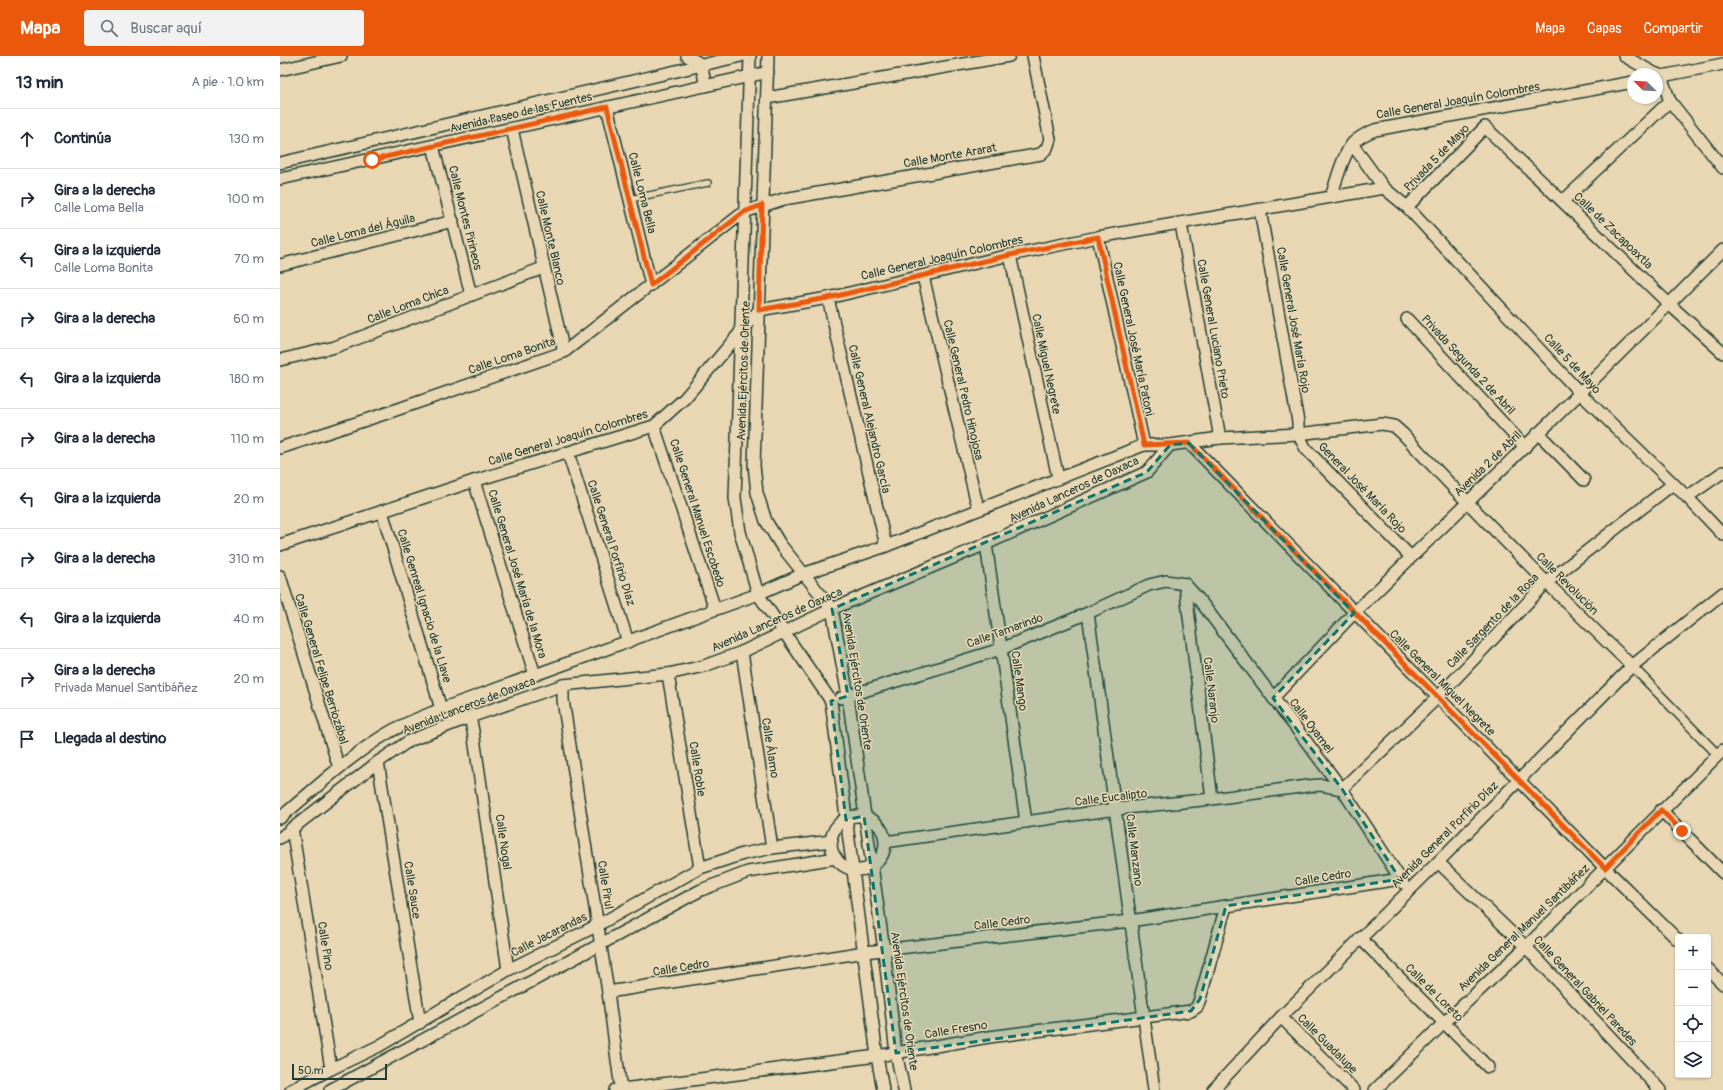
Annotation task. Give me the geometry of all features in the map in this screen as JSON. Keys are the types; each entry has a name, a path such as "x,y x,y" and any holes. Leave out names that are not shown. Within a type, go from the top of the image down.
{"street":[{"path":"280,70 341,56"},
{"path":"687,56 701,64 706,86"},
{"name":"Avenida Paseo de las Fuentes","path":"280,163 701,64 741,56"},
{"name":"Avenida Ejércitos de Oriente","path":"750,56 735,498 740,532 758,594 831,700 865,952 877,1056 883,1090"},
{"name":"Avenida Ejércitos de Oriente","path":"768,56 754,465 757,493 766,521 780,544 832,609 848,696 884,950 896,1053 904,1090"},
{"path":"767,98 1009,56"},
{"name":"Calle Monte Ararat","path":"762,205 784,199 1041,154 1047,148 1050,139 1033,56"},
{"path":"1624,56 1644,68"},
{"path":"1663,75 1723,64"},
{"name":"Avenida Paseo de las Fuentes","path":"280,179 768,72"},
{"name":"Calle General Joaquín Colombres","path":"1352,144 1361,137 1375,130 1627,83"},
{"path":"1663,86 1670,101 1723,168"},
{"path":"1563,201 1670,101"},
{"name":"Calle Loma Bella","path":"607,107 651,285"},
{"name":"Calle de Zacapoaxtla","path":"1485,127 1723,354"},
{"name":"Privada 5 de Mayo","path":"1407,207 1485,127"},
{"name":"Calle Monte Blanco","path":"512,129 564,352"},
{"path":"1352,144 1331,197 1384,188"},
{"name":"Calle 5 de Mayo","path":"1352,144 1384,188 1407,207 1580,392 1687,497 1723,536"},
{"name":"Calle Montes Pirineos","path":"433,146 471,295"},
{"name":"Calle General Joaquín Colombres","path":"280,545 474,481 654,426 685,398 759,310 828,298 1010,255 1098,237 1182,224 1331,197"},
{"name":"Calle Loma Bonita","path":"280,448 564,352 744,212 762,205"},
{"name":"Calle General José María Rojo","path":"1260,210 1298,422 1298,434"},
{"name":"Calle Loma del Águila","path":"280,265 452,221"},
{"name":"Calle General Luciano Prieto","path":"1182,224 1220,438"},
{"name":"Calle General José María Patoni","path":"1098,237 1144,445"},
{"name":"Avenida 2 de Abril","path":"1273,698 1354,613 1525,447 1723,250"},
{"name":"Calle Miguel Negrete","path":"1010,255 1058,478"},
{"name":"Calle Loma Chica","path":"280,360 335,347 544,268"},
{"name":"Calle General Pedro Hinojosa","path":"923,276 979,509"},
{"name":"Calle General Alejandro García","path":"828,298 886,546"},
{"name":"Privada Segunda 2 de Abril","path":"1408,319 1525,447"},
{"name":"Avenida Lanceros de Oaxaca","path":"280,818 339,768 388,733 441,709 758,594 803,574 886,546 1144,445 1170,445 1220,438 1298,434 1382,424 1394,426"},
{"name":"Calle General Manuel Escobedo","path":"654,426 715,609"},
{"name":"Calle Revolución","path":"1394,426 1546,583 1721,755"},
{"path":"1538,433 1584,480"},
{"name":"General José María Rojo","path":"1298,434 1306,449 1411,557"},
{"name":"Calle General Miguel Negrete","path":"1189,443 1354,613 1675,937"},
{"name":"Avenida Lanceros de Oaxaca","path":"280,838 378,762 409,741 470,717 563,685 668,674 704,666 742,652 832,609 986,544 1147,472 1170,445"},
{"name":"Calle General Porfirio Díaz","path":"568,453 628,642"},
{"path":"1687,497 1723,472"},
{"name":"Calle General José María de la Mora","path":"474,481 534,675"},
{"name":"Calle Sargento de la Rosa","path":"1342,789 1438,697 1546,583 1673,484"},
{"name":"Calle Genreal Ignacio de la Llave","path":"382,511 441,709"},
{"name":"Calle Mango","path":"986,544 1026,822"},
{"name":"Calle General Felipe Berriozábal","path":"280,576 339,768"},
{"name":"Calle Tamarindo","path":"831,700 1001,648 1088,613 1149,585 1166,581 1185,584"},
{"name":"Calle Oyamel","path":"1185,584 1342,789 1400,879 1409,889"},
{"name":"Calle Naranjo","path":"1185,584 1212,799"},
{"name":"Avenida General Porfirio Díaz","path":"1213,1090 1281,1017 1438,862 1632,666 1723,593"},
{"name":"Calle Manzano","path":"1088,613 1154,1090"},
{"name":"Calle Álamo","path":"742,652 772,848"},
{"name":"Calle Roble","path":"668,674 700,868"},
{"name":"Calle Pirul","path":"563,685 563,700 608,992 619,1090"},
{"name":"Calle Nogal","path":"470,717 508,970"},
{"name":"Avenida General Manuel Santibáñez","path":"1375,1090 1445,1022 1526,947 1661,810 1721,755"},
{"name":"Calle Sauce","path":"378,762 420,1023"},
{"name":"Calle Eucalipto","path":"885,842 1116,809 1212,799 1321,785 1342,789"},
{"path":"1661,810 1723,874"},
{"path":"852,817 864,817 871,820 881,829 885,842 884,848 880,859 871,866 862,870 853,869 843,865 836,858 832,850 832,841 836,828 846,820 852,817"},
{"name":"Calle Pino","path":"292,828 331,1069"},
{"name":"Calle Jacarandas","path":"291,1090 379,1046 463,998 508,970 598,925 700,868 743,854 772,848 832,841"},
{"path":"743,854 748,872"},
{"path":"330,1090 701,890 748,872 836,858"},
{"name":"Calle General Gabriel Paredes","path":"1438,862 1526,947 1660,1090"},
{"name":"Calle Cedro","path":"608,992 865,952 1130,920 1400,879"},
{"name":"Calle Fresno","path":"619,1090 877,1056 989,1037 1191,1011 1197,1007 1200,999 1226,906"},
{"name":"Calle de Loreto","path":"1360,938 1488,1067"},
{"path":"1709,970 1723,984"},
{"path":"463,998 470,1014"},
{"name":"Calle Guadalupe","path":"1281,1017 1354,1090"},
{"path":"379,1046 384,1060"}],"lane":[{"path":"630,199 708,182"}],"highlighted area":[{"path":"1189,443 1354,613 1273,698 1342,789 1400,879 1226,906 1200,999 1191,1011 896,1053 864,816 846,820 831,701 848,696 832,609 1147,472 1170,445"}],"route":[{"path":"372,160 607,107 651,285 744,212 762,205 759,310 828,298 1010,255 1098,237 1144,445 1189,443 1605,868 1661,810 1682,831"}]}
